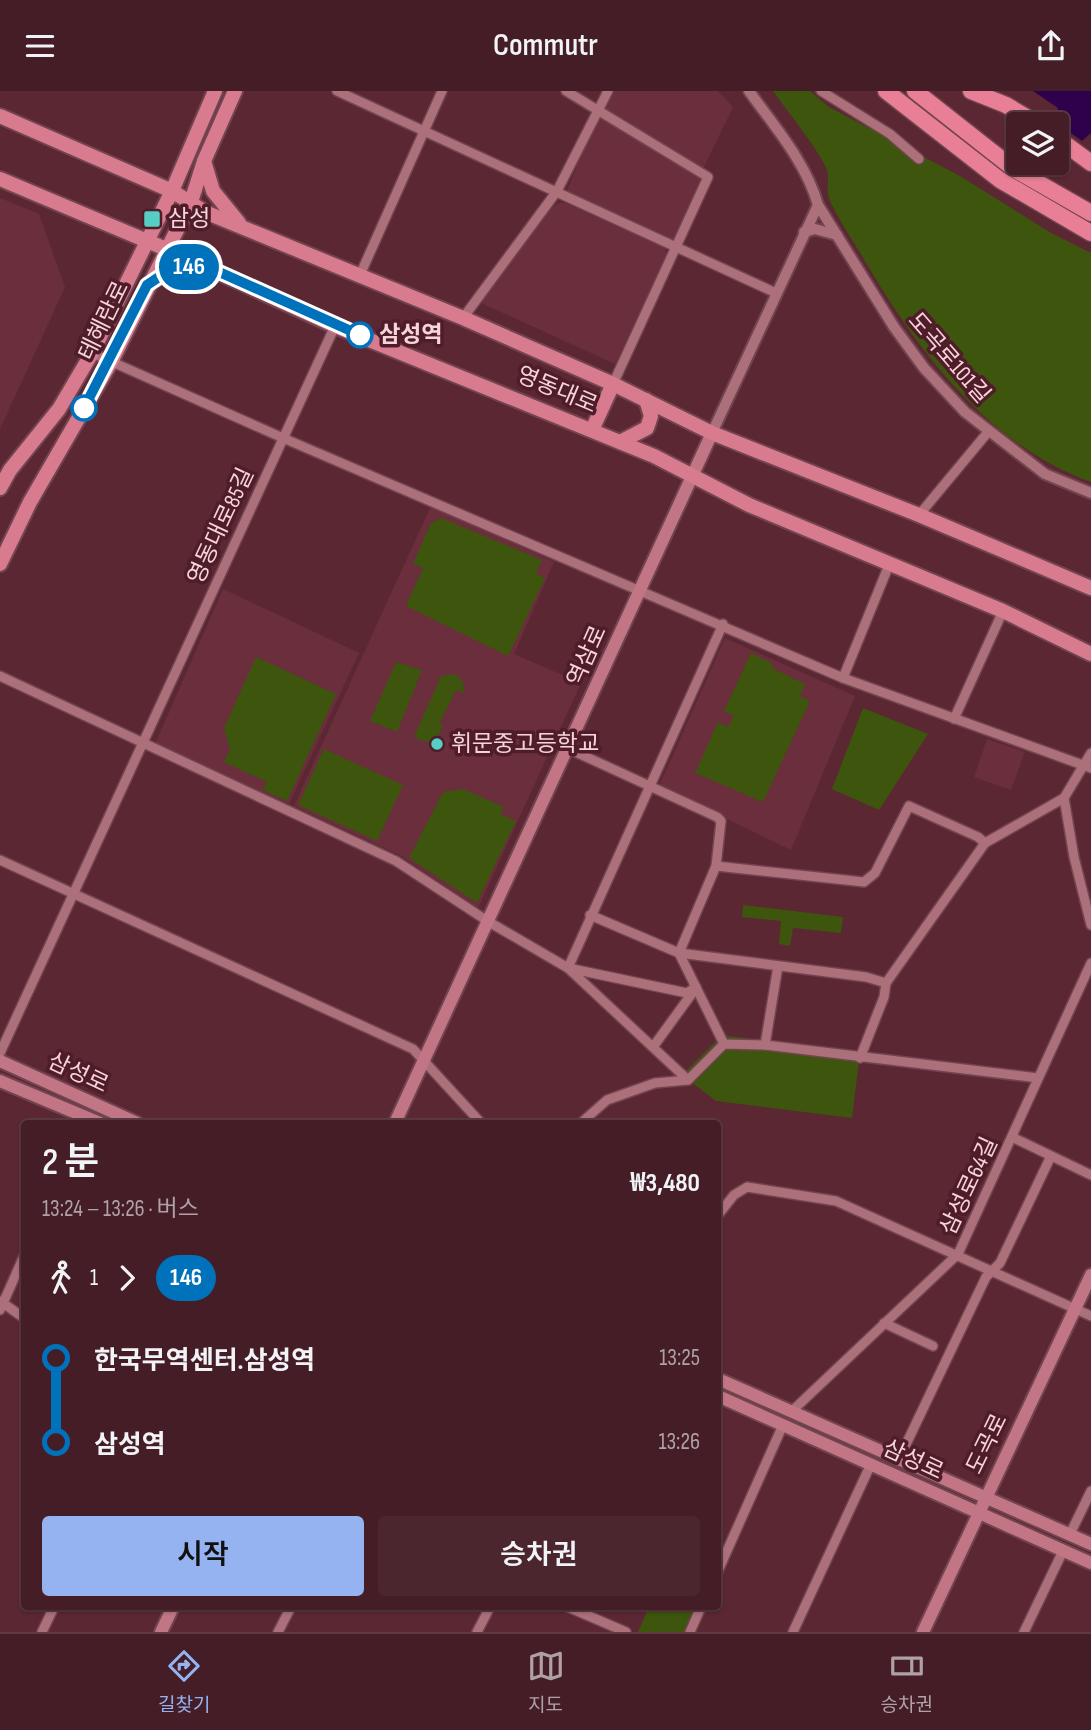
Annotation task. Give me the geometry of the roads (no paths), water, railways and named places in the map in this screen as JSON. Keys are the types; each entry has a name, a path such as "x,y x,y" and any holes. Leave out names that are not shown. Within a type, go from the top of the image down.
{"highway":[{"path":"886,91 1000,180 1091,233"},
{"path":"915,91 1014,169 1091,213"},
{"path":"971,91 1018,112"},
{"path":"1069,147 1091,163"}],"main road":[{"name":"테헤란로","path":"0,488 10,470 59,409 92,353 172,191 215,91"},
{"name":"테헤란로","path":"0,564 30,502 111,362 147,285 191,202 204,161 235,91"},
{"name":"영동대로","path":"0,116 172,191 205,212 360,275 613,384 712,433 919,515 1091,589"},
{"path":"204,161 213,191 242,226"},
{"name":"영동대로","path":"0,179 208,267 335,326 654,456 690,477 889,565 1003,611 1091,654"},
{"path":"147,285 171,269 208,267"},
{"path":"592,430 613,384"},
{"path":"620,442 647,428 651,416 646,400"},
{"name":"역삼로","path":"396,1120 569,749 712,433"},
{"name":"삼성로","path":"0,1061 130,1120"},
{"name":"삼성로","path":"0,1080 84,1120"},
{"name":"도곡로","path":"923,1632 1091,1275"},
{"name":"삼성로","path":"721,1380 898,1461 1091,1544"},
{"name":"삼성로","path":"721,1397 1091,1563"},
{"path":"165,1630 172,1610"}],"street":[{"path":"337,91 776,293"},
{"path":"360,275 442,91"},
{"path":"566,91 708,177 613,384"},
{"path":"463,319 557,191 608,91"},
{"name":"도곡로101길","path":"749,91 812,185 817,205 894,327 924,368 988,432 1045,474 1091,493"},
{"path":"821,91 890,134 919,159"},
{"name":"역삼로","path":"712,433 817,205"},
{"path":"804,232 815,229 837,235"},
{"name":"영동대로85길","path":"0,1053 335,326"},
{"path":"92,353 639,592 723,624 844,678 1088,767"},
{"path":"919,515 988,432"},
{"path":"844,678 889,565"},
{"path":"954,719 1003,611"},
{"path":"568,968 723,624"},
{"path":"0,676 384,855 489,922 568,968 688,1080"},
{"path":"569,749 721,821 716,866 680,953 724,1044"},
{"path":"860,1058 886,983 985,843 1065,798 1088,767 1091,753"},
{"path":"1065,798 1074,857 1091,925"},
{"path":"716,866 864,881 875,873 909,806 978,837 985,843"},
{"path":"0,860 413,1049 478,1120"},
{"path":"590,915 680,953 866,977 886,983"},
{"name":"삼성로64길","path":"792,1412 958,1254 1014,1137 1091,963"},
{"path":"765,1045 778,966"},
{"path":"568,968 687,993 696,987"},
{"path":"653,1047 696,987"},
{"path":"584,1120 607,1100 654,1083 688,1080 724,1044 765,1045 1038,1078"},
{"path":"1014,1137 1091,1175"},
{"path":"898,1461 986,1277 1000,1263 1051,1156"},
{"path":"721,1211 734,1195 747,1187 836,1201 1091,1316"},
{"path":"21,1262 1,1304 21,1316"},
{"path":"884,1323 933,1346"},
{"path":"721,1564 783,1425"},
{"path":"793,1632 871,1464"},
{"path":"1070,1534 1091,1491"},
{"path":"1024,1632 1063,1551"},
{"path":"42,1632 53,1610"},
{"path":"278,1632 289,1610"},
{"path":"477,1632 488,1610"},
{"path":"575,1610 626,1632"},
{"path":"690,1632 700,1610"}],"place":[{"name":"삼성","path":"152,219"},
{"name":"삼성역","path":"360,335"},
{"name":"휘문중고등학교","path":"437,744"}]}
